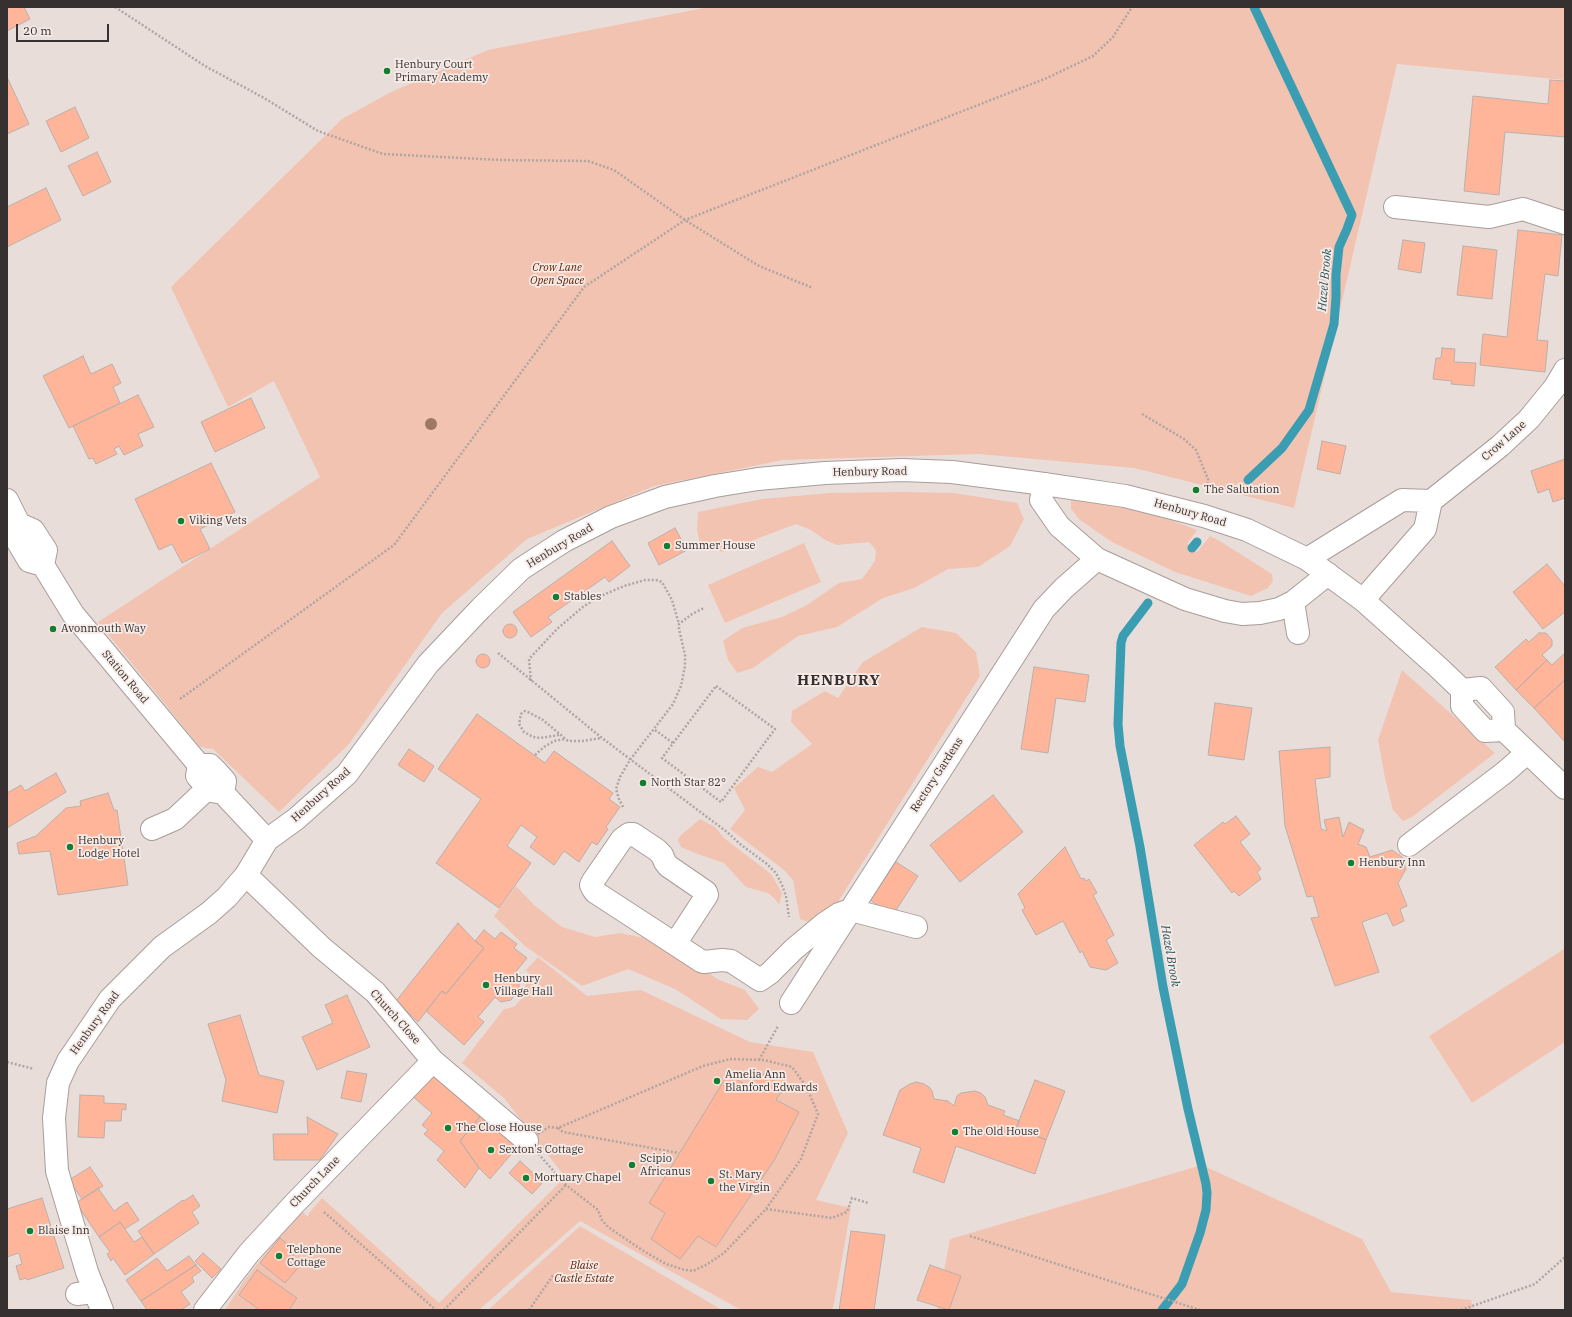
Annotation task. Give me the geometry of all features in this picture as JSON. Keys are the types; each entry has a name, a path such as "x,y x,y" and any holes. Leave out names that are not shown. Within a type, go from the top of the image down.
{"main road":[{"path":"1395,207 1489,217 1523,209 1565,223"},
{"name":"Crow Lane","path":"1431,501 1500,446 1529,418 1555,387 1565,370"},
{"name":"Henbury Road","path":"91,1299 87,1272 57,1171 54,1118 58,1084 68,1061 110,999 162,947 209,913 227,897 246,875 267,840 296,819 347,774 428,664 521,568 564,541 611,517 665,497 715,486 758,479 825,473 902,470 952,472 1125,496 1204,516 1248,530 1308,559 1363,600 1425,654 1462,690 1462,706 1485,730 1504,730 1565,788"},
{"path":"1044,484 1041,500 1058,526 1097,560 1185,599 1225,611 1242,614 1260,613 1279,609 1293,602 1328,574"},
{"name":"Station Road","path":"7,500 19,524 16,539 29,561 43,564 73,614 199,765 210,765 217,772 224,781 216,790"},
{"path":"1308,559 1402,500 1431,501 1425,529 1363,600"},
{"name":"Rectory Gardens","path":"791,1003 1044,609 1064,588 1097,560"},
{"path":"1293,602 1298,633"},
{"path":"1409,845 1504,773 1527,753"},
{"path":"152,829 175,819 216,790 267,840"},
{"path":"675,944 707,895 706,892 668,866 662,855 657,850 633,834 629,834 622,839 593,881 593,889 595,892 701,961 707,963 722,960 731,961 760,980 770,973 794,949 824,924 839,914 851,910 916,927"},
{"name":"Church Close","path":"246,875 321,947 378,987 433,1060 527,1141"},
{"name":"Church Lane","path":"205,1310 249,1253 295,1203 433,1060"}],"path":[{"path":"115,7 205,66 264,98 318,131 383,154 501,160 588,161 614,170 685,220 759,266 813,288"},
{"path":"157,715 394,545 584,287 685,220 1047,78 1093,56 1113,37 1132,7"},
{"path":"1142,414 1184,439 1196,450 1208,479 1204,516"},
{"path":"531,681 529,659 556,629 584,606 603,595 624,586 645,580 656,580 662,582 672,600 679,624 685,655 685,666 681,686 673,704 655,730 630,760 620,778"},
{"path":"679,624 692,614 704,608"},
{"path":"498,653 630,760 728,832 740,844 767,864 776,873 786,896 791,941 794,949"},
{"path":"716,686 774,729 721,802 662,758 673,743 716,686"},
{"path":"559,735 540,738 533,737 524,732 519,724 521,714 525,711 543,720 568,741 583,741 602,738"},
{"path":"655,730 673,743"},
{"path":"535,756 544,747 554,741 565,739"},
{"path":"758,1060 791,1003"},
{"path":"527,1141 566,1185 598,1210 602,1220 608,1227 666,1264 684,1270 693,1271 706,1265 724,1253 766,1209 801,1160 818,1114 806,1086 792,1066 764,1060 730,1059 703,1066 558,1128 563,1132 679,1153"},
{"path":"444,1310 566,1185"},
{"path":"766,1209 832,1218 847,1212 852,1198 868,1203"},
{"path":"322,1210 436,1310"},
{"path":"970,1236 1200,1310"},
{"path":"1461,1310 1535,1284 1565,1257"},
{"path":"530,1310 554,1274"}],"green space":[{"name":"Crow Lane Open Space","path":"709,7 1565,7 1565,80 1397,64 1294,508 1134,468 979,454 783,460 654,486 527,539 442,613 349,744 279,812 213,749 200,747 98,622 320,477 274,381 228,407 171,287 342,119 391,92 488,50"},
{"path":"830,493 954,493 1017,503 1024,519 1010,546 978,567 948,569 914,588 883,598 837,627 798,636 753,668 737,673 728,660 723,641 742,628 782,617 807,605 839,583 862,579 875,561 876,550 869,542 837,545 825,540 811,530 796,524 722,552 700,544 697,530 698,512 762,499"},
{"path":"1079,494 1134,506 1197,530 1187,544 1197,552 1210,536 1272,574 1273,581 1268,588 1251,596 1175,572 1112,542 1080,520 1071,509 1071,500"},
{"path":"804,543 821,582 725,623 708,585"},
{"path":"922,627 956,633 976,652 980,676 831,913 812,923 800,919 793,880 784,870 730,829 745,810 734,788 758,767 772,772 812,744 791,722 792,711 825,691 838,698 863,662"},
{"path":"1402,670 1495,753 1412,817 1403,821 1393,810 1378,740"},
{"path":"700,819 715,827 724,838 771,874 782,893 779,905 768,893 746,887 724,863 681,847 678,840 680,836"},
{"path":"516,886 534,905 562,927 595,937 620,933 645,938 683,954 717,979 745,990 759,1009 747,1020 721,1019 675,989 628,969 582,986 525,946 494,916"},
{"path":"1564,949 1565,1042 1472,1103 1429,1036"},
{"path":"538,957 587,996 641,990 750,1042 813,1052 848,1133 816,1200 851,1208 832,1310 741,1310 580,1221 479,1310 225,1310 244,1281 300,1210 308,1217 309,1213 322,1198 439,1303 565,1177 504,1098 462,1063 504,1009 514,1007 525,995 525,985 533,977 526,970"},
{"path":"1202,1165 1362,1239 1391,1292 1471,1300 1473,1310 937,1310 950,1239"},
{"name":"Blaise Castle Estate","path":"580,1226 722,1310 488,1310"}],"building":[{"path":"7,7 24,7 30,19 7,31"},
{"path":"7,77 29,124 7,134"},
{"path":"1550,80 1565,81 1565,137 1505,132 1499,195 1464,191 1473,96 1548,104"},
{"path":"75,107 89,138 61,152 46,121"},
{"path":"97,152 111,182 83,196 68,166"},
{"path":"46,188 61,220 7,247 7,207"},
{"path":"1518,230 1562,235 1558,276 1545,274 1537,340 1548,341 1545,372 1480,365 1483,334 1507,337"},
{"path":"1403,240 1425,243 1421,273 1398,269"},
{"path":"1463,246 1497,250 1492,299 1457,295"},
{"path":"1442,348 1455,349 1454,362 1476,363 1474,386 1451,384 1452,381 1433,379 1436,358 1441,358"},
{"path":"83,356 91,374 112,364 121,383 113,387 120,403 69,428 43,376"},
{"path":"138,395 154,427 138,434 143,446 124,455 119,446 114,449 117,454 96,464 93,458 89,459 73,426"},
{"path":"251,398 265,428 215,452 201,422"},
{"path":"1322,441 1346,446 1340,474 1317,469"},
{"path":"1565,459 1565,498 1553,502 1549,489 1538,493 1531,471"},
{"name":"Viking Vets","path":"211,463 235,512 200,529 210,549 182,563 172,544 159,550 135,499"},
{"name":"Summer House","path":"675,528 687,550 659,565 648,543"},
{"name":"Stables","path":"612,541 630,566 609,582 605,577 548,617 552,622 531,637 513,612"},
{"path":"1547,564 1564,585 1565,584 1565,612 1543,629 1513,592"},
{"path":"507,624 513,624 517,628 517,634 513,638 507,638 503,634 503,628"},
{"path":"1539,633 1546,633 1552,640 1552,646 1542,655 1547,660 1516,690 1495,667 1526,639 1529,642"},
{"path":"1565,653 1565,680 1534,708 1516,690 1547,660 1552,665"},
{"path":"480,654 486,654 490,658 490,664 486,668 480,668 476,664 476,658"},
{"path":"1034,667 1089,675 1085,702 1056,698 1048,753 1021,749"},
{"path":"1565,680 1565,740 1564,741 1534,708"},
{"path":"1215,703 1252,708 1244,760 1208,755"},
{"path":"477,714 545,763 554,751 613,793 609,799 620,807 606,827 608,829 597,845 592,842 579,862 564,851 554,865 530,847 537,837 521,825 507,846 531,863 499,908 436,863 481,799 438,769"},
{"name":"Henbury Inn","path":"1330,747 1330,777 1315,779 1321,829 1327,831 1324,820 1339,817 1343,837 1349,822 1364,830 1358,844 1366,847 1370,857 1392,850 1402,857 1406,869 1398,883 1407,906 1400,909 1404,921 1393,926 1387,913 1362,922 1379,972 1335,986 1311,918 1319,917 1313,896 1307,897 1285,826 1279,751"},
{"path":"409,749 434,766 424,782 398,765"},
{"path":"56,773 66,792 7,828 7,793 21,785 25,791"},
{"name":"Henbury Lodge Hotel","path":"108,793 114,810 117,810 128,885 58,895 50,851 19,854 17,843 36,836 66,808 81,806 80,801"},
{"path":"993,795 1023,832 960,882 930,845"},
{"path":"1236,816 1250,834 1240,842 1261,869 1257,872 1261,879 1239,896 1234,891 1232,893 1194,845 1223,822 1225,824"},
{"path":"1065,847 1081,879 1084,878 1086,881 1089,879 1097,893 1093,895 1114,935 1106,940 1118,963 1106,970 1090,967 1082,951 1080,953 1063,921 1036,935 1022,910 1025,908 1018,894"},
{"path":"896,862 918,876 893,915 870,900"},
{"path":"458,923 484,948 446,994 442,991 418,1022 396,1001"},
{"name":"Henbury Village Hall","path":"484,930 495,939 501,932 517,944 514,948 527,958 514,974 519,980 519,989 511,1000 501,1002 495,997 478,1017 484,1022 464,1045 426,1011 442,991 446,994 484,948 475,941"},
{"path":"347,995 370,1047 317,1070 302,1037 333,1023 325,1005"},
{"path":"240,1015 259,1075 284,1081 277,1113 222,1101 226,1080 208,1024"},
{"path":"347,1071 367,1074 361,1102 341,1098"},
{"name":"The Close House","path":"431,1071 482,1114 460,1141 479,1168 465,1188 437,1160 444,1151 424,1134 428,1130 422,1125 432,1113 411,1095"},
{"name":"St. Mary the Virgin","path":"758,1071 784,1087 776,1100 799,1112 775,1159 716,1247 698,1236 680,1259 651,1239 665,1213 649,1203 728,1074 749,1087"},
{"path":"1035,1080 1065,1091 1046,1140 1016,1128"},
{"name":"The Old House","path":"916,1082 929,1087 932,1091 934,1099 948,1101 954,1106 957,1096 961,1093 975,1091 981,1093 985,1097 988,1105 1005,1111 1003,1115 1020,1121 1016,1128 1046,1140 1035,1174 956,1146 944,1183 913,1172 921,1148 883,1135 900,1090"},
{"path":"80,1095 104,1096 104,1103 126,1104 126,1110 122,1109 121,1121 105,1121 104,1138 78,1137"},
{"name":"Sexton's Cottage","path":"482,1114 519,1145 490,1179 479,1168 460,1141"},
{"path":"307,1117 338,1134 320,1160 274,1160 273,1134 308,1134"},
{"name":"Mortuary Chapel","path":"520,1161 543,1182 532,1194 509,1173"},
{"path":"90,1167 103,1186 82,1199 69,1180"},
{"path":"98,1188 114,1211 127,1202 139,1220 125,1229 120,1222 99,1237 76,1203"},
{"path":"193,1195 200,1206 192,1212 199,1223 154,1254 138,1231 183,1200 184,1201"},
{"name":"Blaise Inn","path":"42,1198 64,1268 27,1280 26,1278 20,1280 16,1266 22,1264 19,1253 7,1257 7,1209"},
{"path":"120,1222 134,1242 142,1237 154,1254 125,1275 113,1258 111,1261 107,1254 110,1252 99,1237"},
{"path":"851,1231 885,1235 874,1310 839,1310"},
{"name":"Telephone Cottage","path":"280,1238 296,1251 289,1261 298,1268 285,1283 260,1263"},
{"path":"203,1253 221,1269 212,1278 195,1261"},
{"path":"189,1256 196,1265 141,1301 126,1280 157,1258 167,1271"},
{"path":"196,1265 201,1271 192,1277 194,1282 181,1292 190,1304 181,1310 147,1310 141,1301"},
{"path":"930,1265 961,1276 949,1310 917,1300"},
{"path":"257,1270 297,1298 289,1310 260,1310 239,1295"}],"waterway":[{"name":"Hazel Brook","path":"1248,480 1282,448 1309,410 1334,324 1339,247 1352,215 1254,7"},
{"name":"Hazel Brook","path":"1192,548 1197,542"},
{"name":"Hazel Brook","path":"1148,603 1123,636 1121,643 1118,724 1120,746 1140,847 1163,987 1207,1193 1206,1210 1200,1233 1182,1284 1162,1310"}],"place":[{"name":"Henbury Court Primary Academy","path":"387,71"},
{"name":"The Salutation","path":"1196,490"},
{"name":"Viking Vets","path":"181,521"},
{"name":"Summer House","path":"667,546"},
{"name":"Stables","path":"556,597"},
{"name":"Avonmouth Way","path":"53,629"},
{"name":"North Star 82°","path":"643,783"},
{"name":"Henbury Lodge Hotel","path":"70,847"},
{"name":"Henbury Inn","path":"1351,863"},
{"name":"Henbury Village Hall","path":"486,985"},
{"name":"Amelia Ann Blanford Edwards","path":"717,1081"},
{"name":"The Close House","path":"448,1128"},
{"name":"The Old House","path":"955,1132"},
{"name":"Sexton's Cottage","path":"491,1150"},
{"name":"Scipio Africanus","path":"632,1165"},
{"name":"Mortuary Chapel","path":"526,1178"},
{"name":"St. Mary the Virgin","path":"711,1181"},
{"name":"Blaise Inn","path":"30,1231"},
{"name":"Telephone Cottage","path":"279,1256"}],"district":[{"name":"HENBURY","path":"839,681"}]}
